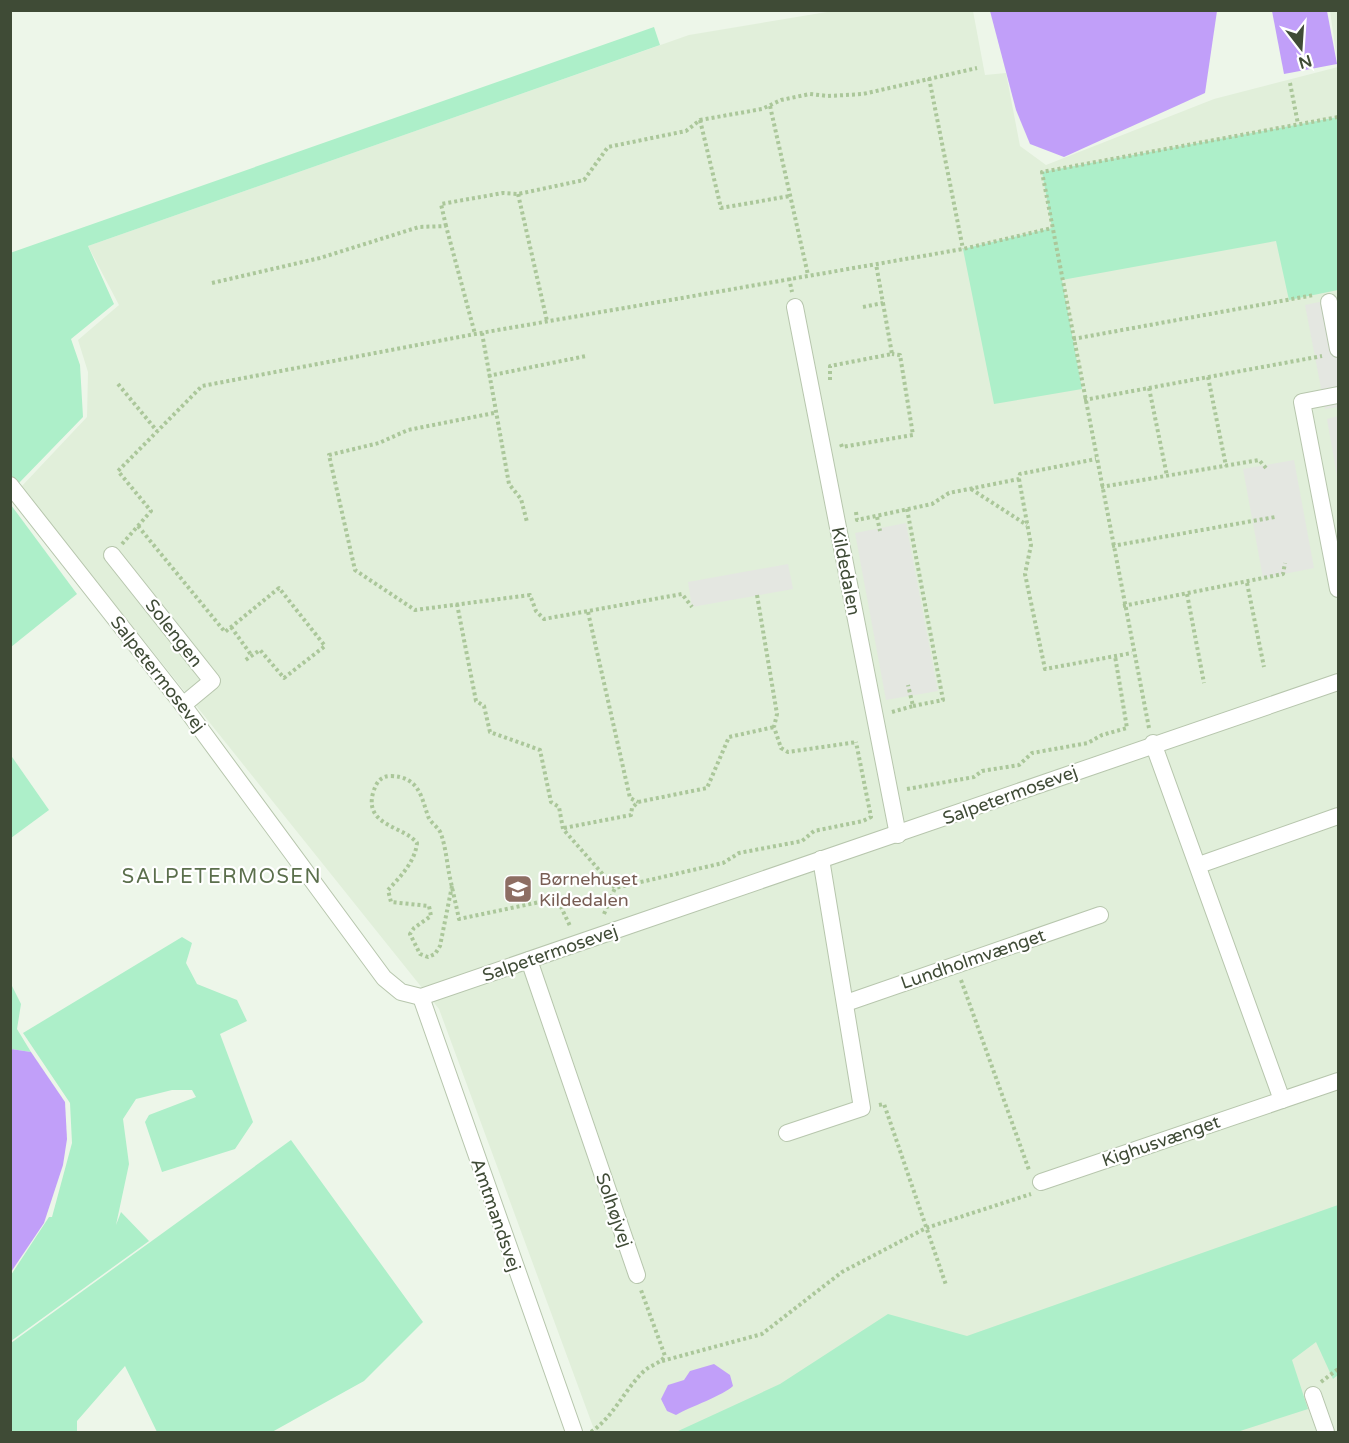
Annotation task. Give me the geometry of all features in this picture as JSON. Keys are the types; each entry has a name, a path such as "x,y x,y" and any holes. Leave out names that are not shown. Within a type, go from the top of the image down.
{"street":[{"path":"1329,302 1334,352"},
{"name":"Kildedalen","path":"795,307 898,835"},
{"path":"1338,395 1302,402 1338,589"},
{"name":"Salpetermosevej","path":"10,485 183,705 384,978 400,992 421,997 821,859 898,835 1153,743 1338,682"},
{"name":"Solengen","path":"112,555 212,681 183,705"},
{"path":"1153,743 1282,1100"},
{"path":"1198,865 1338,816"},
{"path":"787,1133 862,1108 821,859"},
{"name":"Lundholmvænget","path":"846,1003 1100,915"},
{"name":"Solhøjvej","path":"529,960 637,1275"},
{"name":"Amtmandsvej","path":"421,997 574,1432"},
{"name":"Kighusvænget","path":"1041,1182 1338,1080"},
{"path":"1313,1395 1326,1432"}],"path":[{"path":"475,334 441,204 503,193 518,194 584,180 608,147 686,131 700,120 770,106 810,94 828,96 863,94 977,68"},
{"path":"929,78 963,249"},
{"path":"1290,83 1298,124"},
{"path":"770,106 808,275"},
{"path":"1153,743 1132,653 1042,172 1338,117"},
{"path":"700,120 721,208 790,196"},
{"path":"518,194 547,321"},
{"path":"212,283 320,258 419,227 446,226"},
{"path":"112,555 151,511 117,471 202,386 547,321 963,249 1052,228"},
{"path":"876,264 892,354"},
{"path":"1073,339 1322,294 1329,302"},
{"path":"863,307 883,303"},
{"path":"482,333 494,413 509,484 521,499 527,522"},
{"path":"1084,400 1334,352"},
{"path":"832,390 830,366 892,354 900,355 913,435 842,447"},
{"path":"488,376 586,356"},
{"path":"1208,377 1226,466"},
{"path":"118,384 157,431"},
{"path":"1149,388 1167,476"},
{"path":"494,413 408,430 379,443 329,455 355,570 415,610 531,595 536,611 544,619 682,594 692,607"},
{"path":"840,436 844,458"},
{"path":"1096,459 1020,474 1019,480 1031,545 1025,574 1045,669 1132,653"},
{"path":"1101,487 1259,460 1266,468"},
{"path":"855,510 857,520 877,517 932,504 949,493 1019,480"},
{"path":"971,489 1028,526"},
{"path":"894,721 892,710 943,700 907,509"},
{"path":"877,517 880,531"},
{"path":"1112,546 1275,517"},
{"path":"138,526 225,632 279,588 325,646 284,678 260,650 244,661"},
{"path":"1123,606 1248,583 1283,574 1285,563"},
{"path":"1248,583 1264,667"},
{"path":"1186,594 1204,683"},
{"path":"757,595 777,714 774,727 781,748 788,752 878,739"},
{"path":"457,604 476,700 484,706 490,732 540,750 551,801 559,807 563,828 615,888"},
{"path":"588,612 630,798 638,802"},
{"path":"231,627 252,656"},
{"path":"904,778 906,789 974,777 982,771 1019,765 1032,753 1088,743 1102,735 1127,728 1115,656"},
{"path":"908,685 913,706"},
{"path":"563,828 631,815 632,808 638,802 707,788 729,737 774,727"},
{"path":"615,888 723,863 739,853 802,841 814,831 863,821 871,817 856,742"},
{"path":"452,886 440,946 435,954 428,957 420,954 410,934 431,916 429,906 392,902 388,897 388,890 404,875 416,851 417,843 412,836 389,828 375,811 372,797 376,783 382,778 393,776 411,783 422,793 428,818 440,831 452,886 459,919 554,899 561,907 570,926"},
{"path":"608,906 615,888"},
{"path":"591,1432 604,1423 646,1369 662,1361 762,1334 842,1272 926,1228 1030,1194 1041,1182 1027,1167 956,965"},
{"path":"862,1108 884,1104 946,1285"},
{"path":"637,1275 665,1356 662,1361"}],"shaded area":[{"path":"833,11 973,11 985,75 1006,73 1020,146 1046,165 1214,99 1338,67 1338,1432 595,1432 439,1009 21,487 87,417 88,372 78,340 119,305 88,246 689,35"},
{"path":"990,11 1217,11 1205,93 1064,157 1030,144 1016,110"},
{"path":"1272,11 1327,11 1337,64 1284,74"},
{"path":"1330,11 1338,11 1338,67"},
{"path":"1338,298 1338,407 1325,409 1305,305"},
{"path":"1338,416 1338,482 1327,419"},
{"path":"1294,460 1314,568 1263,578 1243,469"},
{"path":"906,523 938,691 886,700 855,533"},
{"path":"788,564 793,589 692,607 688,582"},
{"path":"11,1049 31,1052 65,1102 67,1139 63,1165 44,1223 11,1272"},
{"path":"714,1364 730,1375 733,1386 676,1415 667,1411 661,1399 668,1385 684,1380 690,1371"}],"green space":[{"path":"654,27 660,45 88,246 114,304 71,339 80,365 83,417 18,484 10,474 10,253"},
{"path":"1338,117 1338,290 1289,300 1276,241 1062,280 1082,389 994,404 963,249 1052,228 1042,172"},
{"path":"11,505 77,594 11,647"},
{"path":"10,754 49,810 11,838 10,838"},
{"path":"182,937 192,943 186,963 197,984 237,1000 247,1021 220,1034 253,1122 235,1149 162,1172 145,1122 149,1115 196,1097 192,1090 172,1090 136,1099 123,1119 129,1164 116,1225 121,1212 149,1241 11,1341 11,1275 49,1217 52,1217 72,1143 70,1103 23,1033"},
{"path":"10,982 21,1004 17,1029 31,1052 11,1049"},
{"path":"291,1140 423,1322 364,1381 272,1432 157,1432 125,1366 77,1421 77,1432 11,1432 11,1343"},
{"path":"1338,1205 1338,1375 1333,1379 1316,1342 1292,1360 1308,1409 1237,1432 676,1432 780,1384 888,1314 967,1336"}],"place":[{"name":"Børnehuset Kildedalen","path":"518,889"}],"district":[{"name":"SALPETERMOSEN","path":"222,877"}]}
